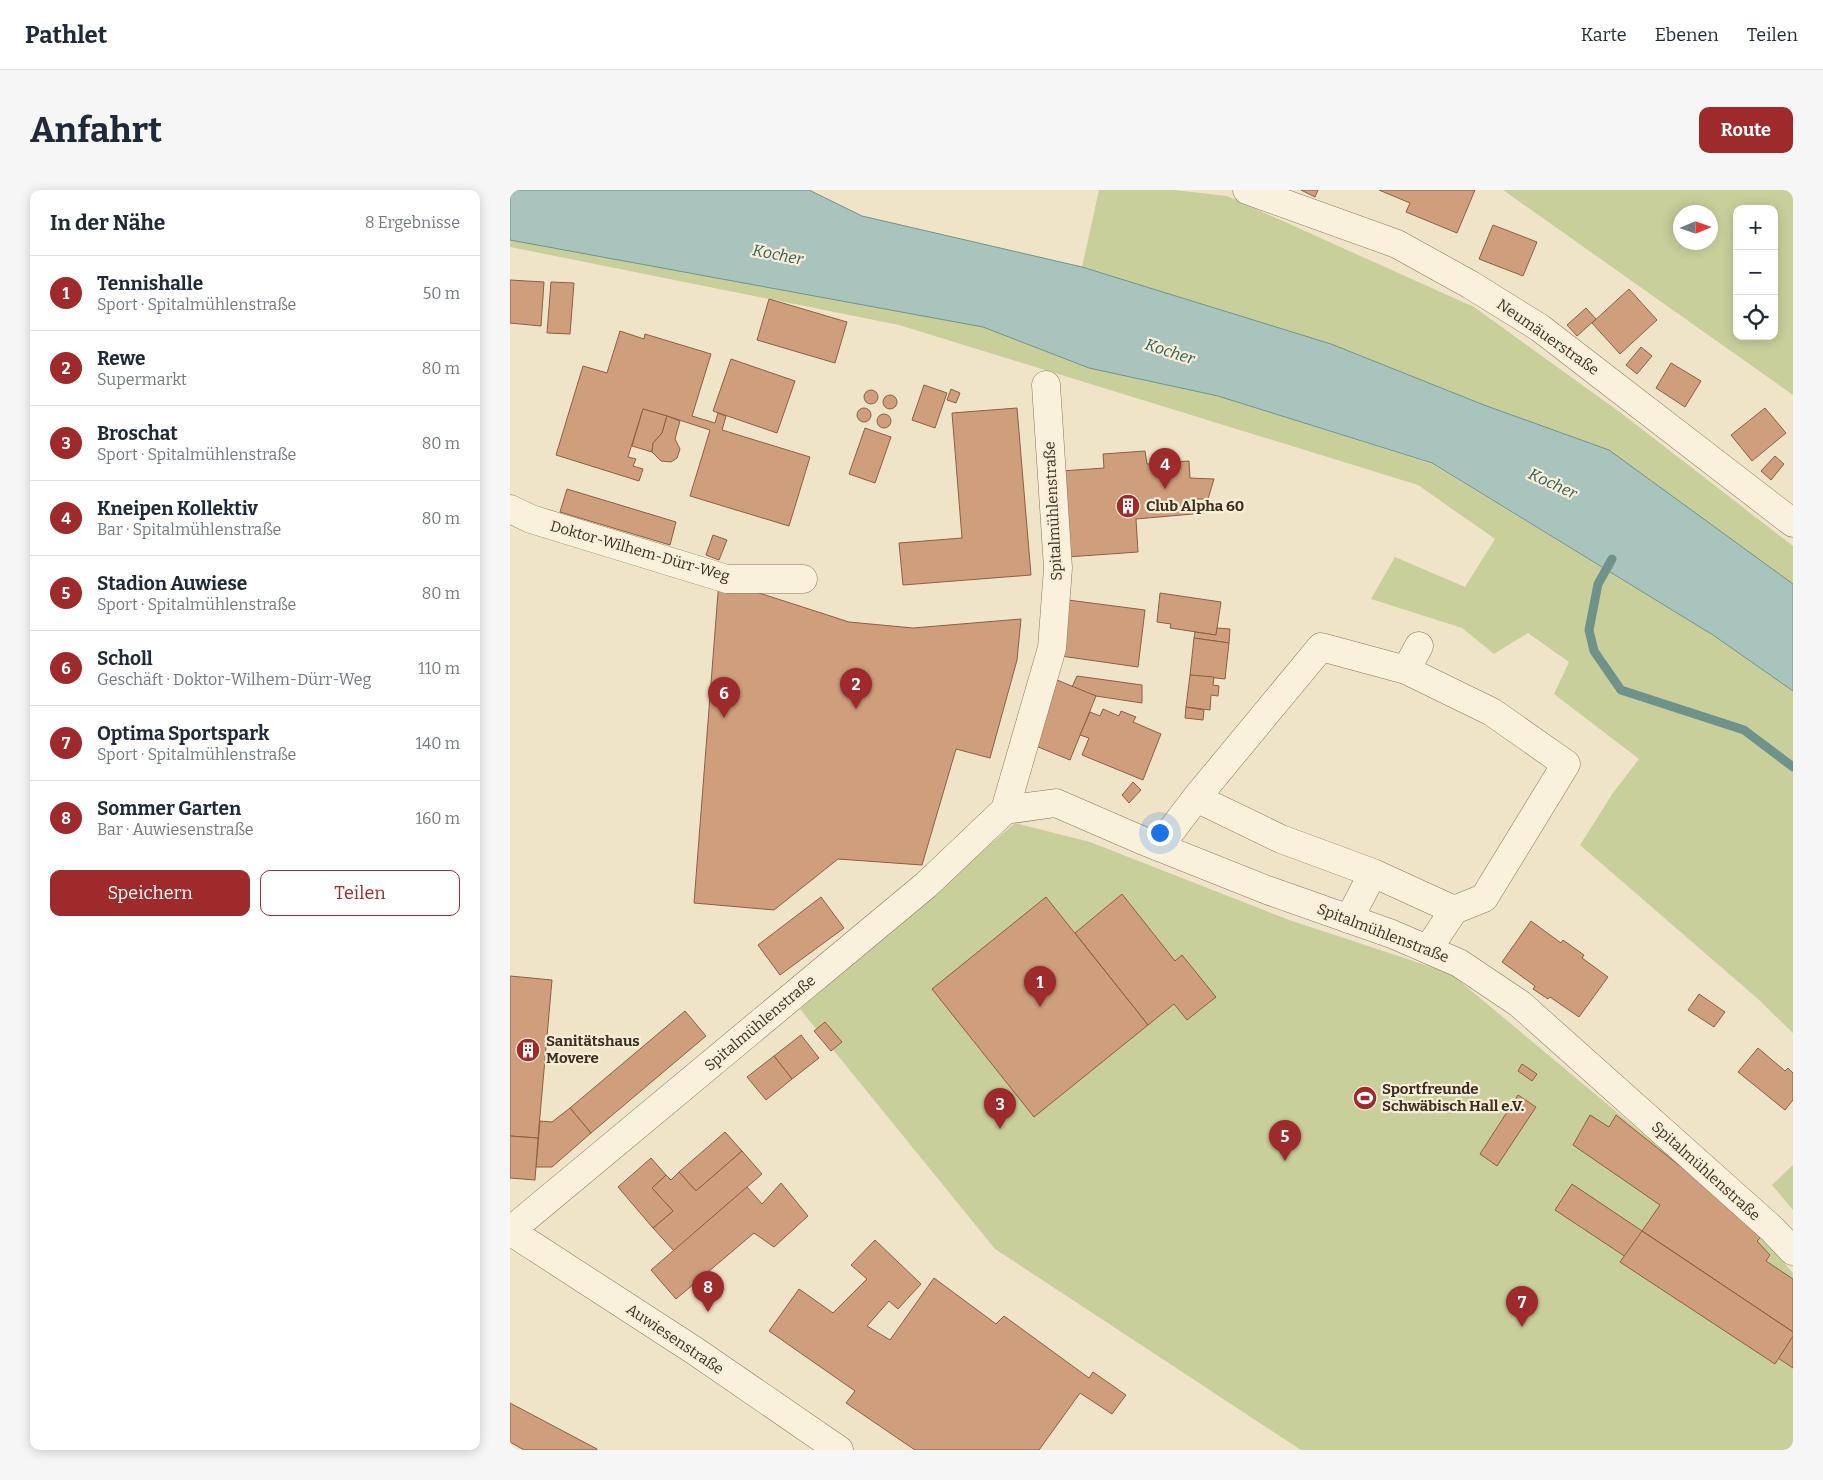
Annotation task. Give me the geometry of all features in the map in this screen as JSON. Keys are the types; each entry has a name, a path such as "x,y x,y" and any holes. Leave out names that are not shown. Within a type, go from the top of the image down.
{"street":[{"name":"Neumäuerstraße","path":"1247,190 1397,244 1471,285 1540,328 1793,523"},
{"name":"Spitalmühlenstraße","path":"510,1231 918,891 1006,810 1052,648 1058,568 1046,385"},
{"name":"Doktor-Wilhem-Dürr-Weg","path":"510,509 531,520 726,579 802,579"},
{"path":"1406,670 1419,646"},
{"path":"1159,847 1196,798 1321,647 1406,670 1492,712 1566,764 1484,898 1454,910 1428,949"},
{"path":"1196,798 1281,839 1374,872 1454,910"},
{"name":"Spitalmühlenstraße","path":"1006,810 1056,803 1267,890 1392,934 1459,963 1520,1004 1772,1229 1793,1251"},
{"path":"1349,919 1374,872"},
{"name":"Auwiesenstraße","path":"510,1231 695,1351 839,1450"}],"green space":[{"path":"1099,190 1174,190 1227,196 1474,307 1621,413 1793,546 1793,584 1609,450 1484,405 1331,344 1082,267"},
{"path":"1503,190 1793,190 1793,395"},
{"path":"510,240 983,327 1089,368 1218,396 1432,464 1713,635 1793,691 1793,1033 1758,999 1580,845 1613,793 1639,759 1554,694 1569,662 1528,633 1494,654 1462,628 1371,599 1395,557 1465,587 1495,539 1418,485 899,325 510,247"},
{"name":"Sportfreunde Schwäbisch Hall e.V.","path":"1015,823 1090,842 1289,920 1450,973 1750,1223 1793,1273 1793,1450 1301,1450 995,1249 800,1009"},
{"path":"1793,1165 1793,1210 1772,1185"}],"water":[{"name":"Kocher","path":"510,190 809,190 862,216 1082,267 1331,344 1484,405 1609,450 1793,584 1793,691 1713,635 1432,463 1218,396 1089,368 983,327 510,240"}],"building":[{"path":"1301,190 1318,190 1315,197"},
{"path":"1379,190 1475,190 1457,233 1406,212 1410,203"},
{"path":"1493,225 1537,242 1523,276 1479,259"},
{"path":"510,280 544,282 541,326 510,323"},
{"path":"551,282 574,283 570,334 547,333"},
{"path":"1629,289 1657,320 1620,354 1592,323"},
{"path":"769,299 847,322 835,363 757,340"},
{"path":"1586,308 1596,319 1577,336 1567,325"},
{"path":"620,331 644,339 645,334 711,354 692,416 715,423 718,413 726,416 722,430 810,457 789,526 690,496 710,430 667,416 643,409 628,457 636,459 633,466 643,469 639,481 556,455 583,366 607,373"},
{"path":"1641,347 1652,356 1637,374 1626,365"},
{"path":"731,359 795,381 777,433 713,411"},
{"path":"1671,363 1701,381 1685,407 1656,388"},
{"path":"924,385 947,393 935,428 912,420"},
{"path":"951,389 960,393 956,403 947,400"},
{"path":"868,390 874,390 878,397 874,404 868,404 864,400 864,394"},
{"path":"887,395 893,395 897,402 893,409 887,409 883,405 883,399"},
{"path":"861,408 867,408 871,415 867,422 861,422 857,418 857,412"},
{"path":"1017,408 1031,575 903,585 899,543 962,538 952,413"},
{"path":"1765,408 1786,433 1752,461 1731,435"},
{"path":"643,409 667,416 662,433 653,443 652,452 632,446"},
{"path":"881,414 887,414 891,421 887,428 881,428 877,424 877,418"},
{"path":"667,416 680,421 675,439 680,449 677,458 671,462 661,461 652,452 653,443 662,433"},
{"path":"865,428 891,437 875,483 849,474"},
{"name":"Club Alpha 60","path":"1145,451 1147,464 1189,461 1190,478 1214,479 1208,499 1192,499 1193,514 1136,519 1138,552 1067,557 1061,471 1104,468 1103,454"},
{"path":"1775,456 1784,464 1771,480 1761,471"},
{"path":"567,489 676,522 670,545 560,512"},
{"path":"713,535 727,540 719,560 706,555"},
{"path":"719,580 849,622 913,628 1021,619 1017,660 990,758 956,749 922,865 838,859 774,910 694,903"},
{"path":"1160,593 1221,602 1216,635 1170,628 1171,624 1157,622"},
{"path":"1068,600 1145,610 1138,667 1061,656"},
{"path":"1217,628 1230,629 1229,643 1194,638 1195,632 1216,635"},
{"path":"1194,638 1229,643 1225,679 1190,675"},
{"path":"1190,675 1214,677 1213,685 1219,686 1218,696 1211,695 1210,710 1186,707"},
{"path":"1077,676 1142,685 1142,703 1096,696 1072,687"},
{"path":"1057,680 1096,696 1070,760 1031,744"},
{"path":"1186,707 1204,710 1203,720 1185,718"},
{"path":"1103,709 1119,716 1121,711 1136,717 1133,722 1161,734 1143,780 1082,755 1089,738 1080,735 1090,712 1100,716"},
{"path":"1133,782 1141,790 1129,803 1122,795"},
{"path":"1122,894 1175,961 1182,955 1216,997 1187,1020 1174,1004 1148,1025 1075,933"},
{"path":"821,897 844,928 780,975 758,945"},
{"path":"1046,897 1148,1025 1034,1117 932,989"},
{"path":"1531,921 1561,943 1563,940 1584,955 1582,958 1608,977 1579,1017 1550,997 1548,999 1533,989 1535,986 1502,962"},
{"name":"Sanitätshaus Movere","path":"510,976 552,980 538,1138 510,1136"},
{"path":"1699,994 1725,1012 1714,1027 1688,1010"},
{"path":"685,1011 706,1036 591,1133 570,1108"},
{"path":"825,1022 842,1042 831,1051 814,1031"},
{"path":"801,1035 819,1058 792,1079 774,1056"},
{"path":"1758,1048 1785,1071 1788,1068 1793,1073 1793,1100 1785,1110 1738,1072"},
{"path":"774,1056 792,1079 766,1100 747,1077"},
{"path":"1522,1064 1537,1074 1532,1081 1518,1071"},
{"path":"1518,1095 1536,1107 1497,1166 1480,1154"},
{"path":"570,1108 591,1133 552,1167 536,1167 540,1121 552,1122"},
{"path":"1590,1115 1609,1127 1616,1115 1700,1182 1761,1237 1757,1241 1770,1255 1766,1261 1793,1279 1793,1332 1642,1231 1660,1205 1573,1145"},
{"path":"725,1132 742,1151 696,1191 679,1172"},
{"path":"510,1136 538,1138 535,1180 510,1178"},
{"path":"742,1151 762,1174 674,1251 653,1228 673,1211 652,1188 666,1175 671,1180 679,1172 696,1191"},
{"path":"651,1158 666,1175 652,1188 673,1211 653,1228 618,1187"},
{"path":"781,1183 808,1216 774,1247 754,1233 676,1299 651,1270 747,1187 762,1204"},
{"path":"1572,1184 1793,1332 1793,1368 1555,1210"},
{"path":"1642,1231 1793,1332 1793,1336 1775,1364 1620,1262"},
{"path":"875,1240 921,1284 898,1309 889,1301 867,1326 890,1340 934,1278 996,1324 1004,1316 1089,1378 1093,1372 1126,1395 1112,1414 1080,1393 1039,1450 915,1450 846,1403 855,1391 769,1331 799,1289 833,1313 867,1279 851,1265"},
{"path":"510,1403 597,1450 524,1450 510,1442"}],"waterway":[{"path":"1612,559 1598,584 1589,630 1594,651 1621,690 1744,730 1793,767"}],"place":[{"name":"Kneipen Kollektiv","path":"1165,489"},
{"name":"Club Alpha 60","path":"1128,506"},
{"name":"Rewe","path":"856,709"},
{"name":"Scholl","path":"724,718"},
{"name":"Tennishalle","path":"1040,1007"},
{"name":"Sanitätshaus Movere","path":"528,1050"},
{"name":"Sportfreunde Schwäbisch Hall e.V.","path":"1365,1098"},
{"name":"Broschat","path":"1000,1129"},
{"name":"Stadion Auwiese","path":"1285,1161"},
{"name":"Sommer Garten","path":"708,1312"},
{"name":"Optima Sportspark","path":"1522,1327"}]}
